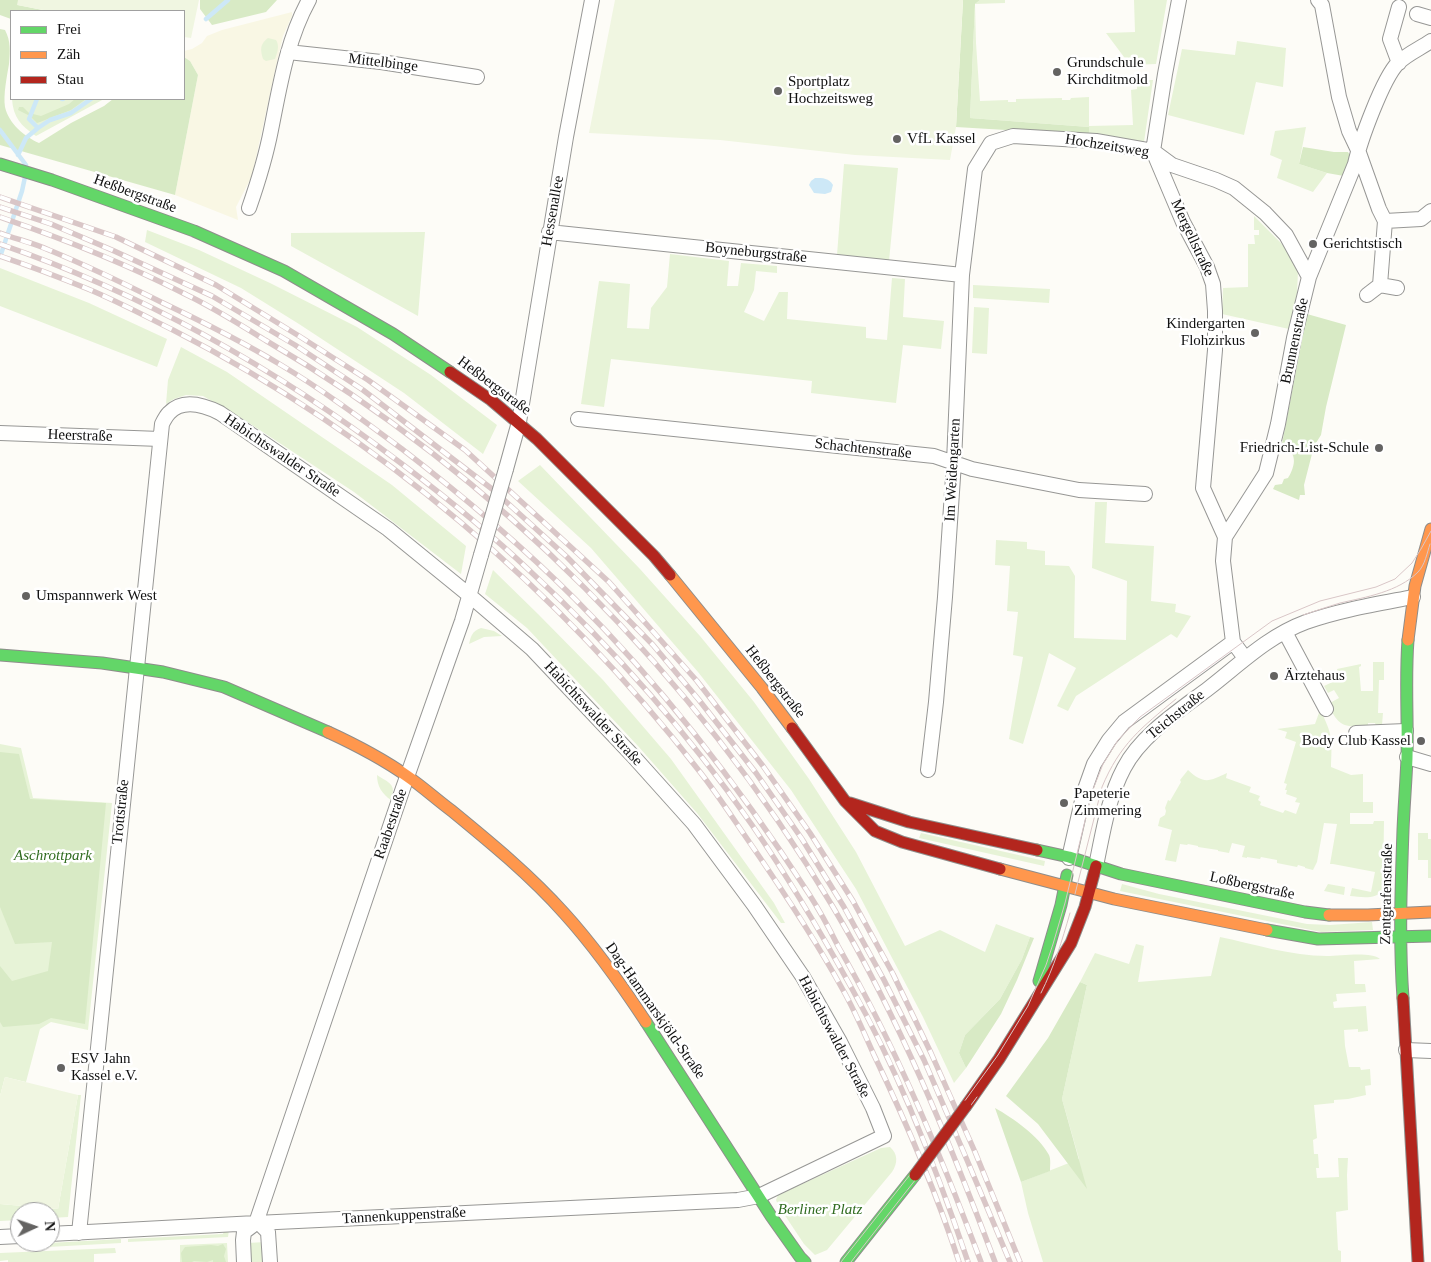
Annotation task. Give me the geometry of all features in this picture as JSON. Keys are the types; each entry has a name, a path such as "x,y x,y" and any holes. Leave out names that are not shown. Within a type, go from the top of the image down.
{"main road":[{"name":"Heßbergstraße","path":"0,164 52,180 194,231 284,271 393,334 491,400 519,422 654,556 762,688 844,801 875,830 902,842 1089,893"},
{"name":"Zentgrafenstraße","path":"1418,1262 1401,969 1401,913 1407,758 1406,661 1413,597 1431,529"},
{"name":"Dag-Hammarskjöld-Straße","path":"0,655 102,663 163,672 224,686 247,698 348,740 407,776 488,840 529,877 564,913 624,988 758,1196 805,1262"},
{"path":"844,801 907,822 1070,858"},
{"path":"902,842 907,822"},
{"name":"Loßbergstraße","path":"1070,858 1128,875 1326,916 1431,912"},
{"name":"Teichstraße","path":"1032,1004 1052,941 1070,858"},
{"name":"Teichstraße","path":"846,1262 894,1204 1000,1059 1071,943 1082,918 1096,866"},
{"path":"1089,893 1318,939 1431,936"}],"street":[{"path":"249,208 260,179 288,52 309,0"},
{"name":"Hessenallee","path":"519,422 566,137 592,0"},
{"path":"1153,151 1164,74 1179,0"},
{"path":"1318,0 1322,5 1339,98 1349,131 1385,221 1380,285"},
{"path":"1398,63 1390,39 1399,7"},
{"path":"1417,14 1431,18"},
{"name":"Brunnenstraße","path":"1245,658 1233,642 1223,561 1225,537 1266,473 1309,277 1355,164 1358,150 1380,96 1398,63 1431,41"},
{"name":"Mittelbinge","path":"288,52 380,62 477,77"},
{"name":"Hochzeitsweg","path":"975,169 991,143 1013,136 1096,141 1153,151 1172,165 1234,188 1265,213 1286,235 1309,277"},
{"name":"Mergellstraße","path":"1153,151 1183,222 1207,267 1213,284 1214,350 1203,488 1225,537"},
{"name":"Im Weidengarten","path":"928,770 945,597 954,462 962,274 975,169"},
{"path":"1385,221 1421,219 1431,211"},
{"name":"Boyneburgstraße","path":"550,232 962,274"},
{"path":"1367,295 1380,285 1397,288"},
{"name":"Trottstraße","path":"79,1233 160,439 162,424 169,412 186,405"},
{"name":"Habichtswalder Straße","path":"186,405 206,406 220,413 388,529 469,594 532,649 694,824 754,905 803,977 840,1042 873,1108 884,1136 758,1196"},
{"name":"Schachtenstraße","path":"578,419 934,456 972,469 1079,490 1145,494"},
{"name":"Raabestraße","path":"244,1262 244,1232 252,1224 256,1223 407,776 462,621 519,422"},
{"name":"Heerstraße","path":"0,433 160,439"},
{"name":"Teichstraße","path":"1096,866 1108,808 1116,786 1125,766 1148,736 1245,658 1285,632 1304,623 1339,612 1413,597"},
{"path":"1285,632 1326,709"},
{"name":"Teichstraße","path":"1070,858 1084,792 1094,764 1109,740 1124,722 1233,642"},
{"path":"1356,733 1406,731"},
{"path":"1407,758 1431,764"},
{"path":"1406,1050 1431,1051"},
{"name":"Tannenkuppenstraße","path":"60,1234 730,1200 758,1196"},
{"path":"256,1223 260,1224 268,1232 270,1262"},
{"path":"1416,1247 1431,1246"}],"shaded area":[{"path":"292,12 283,36 252,176 236,207 238,220 175,195 198,75 190,61 185,58 185,51 202,43 207,36 222,30"}],"green space":[{"path":"0,0 18,0 18,5 43,10 10,10 10,19 0,15"},
{"path":"18,0 199,0 191,38 185,37 185,10 43,10 17,5"},
{"path":"200,0 277,0 266,12 212,25 200,9"},
{"name":"Sportplatz Hochzeitsweg","path":"615,0 963,0 956,127 950,160 855,155 720,140 589,133"},
{"path":"963,0 980,0 975,4 970,118 1089,127 1089,135 956,127"},
{"path":"980,0 1005,0 1005,3 975,4"},
{"path":"1134,0 1167,0 1156,64 1130,65 1106,33 1135,32"},
{"path":"975,4 980,101 1008,100 1008,102 1016,102 1016,99 1062,98 1062,100 1070,100 1071,98 1089,97 1089,126 1133,125 1131,90 1137,89 1137,80 1153,80 1144,142 1089,135 1089,127 970,118"},
{"path":"0,29 5,30 10,47 4,97 7,113 18,129 39,143 112,100 185,100 185,58 190,61 198,75 175,195 0,145"},
{"path":"268,38 276,40 278,47 275,59 266,61 263,59 261,47"},
{"path":"1237,41 1286,48 1283,87 1256,82 1244,135 1168,115 1182,49 1235,55"},
{"path":"12,100 102,100 36,136 26,129 16,116"},
{"path":"74,100 85,100 71,110 37,123 30,116 18,110 19,107 23,107 29,113 41,116"},
{"path":"1306,127 1299,164 1327,173 1313,192 1277,178 1282,160 1270,155 1275,131"},
{"path":"1303,147 1334,152 1348,152 1351,157 1344,176 1299,164"},
{"path":"844,164 898,168 889,261 837,255"},
{"path":"1254,216 1288,251 1298,271 1297,293 1289,329 1222,314 1223,288 1248,287 1248,244 1255,244 1254,235 1259,235 1259,230 1254,230"},
{"path":"147,230 199,250 357,327 431,375 497,425 483,454 404,393 299,324 241,288 145,242"},
{"path":"425,232 418,316 291,246 291,233"},
{"path":"670,254 729,261 727,286 738,286 741,263 777,266 777,273 756,271 754,290 744,312 764,321 779,292 788,292 787,319 866,327 866,338 887,340 892,278 905,279 903,317 944,321 941,349 903,345 896,403 811,393 812,381 611,359 604,407 581,404 599,281 630,284 627,328 649,329 651,308 667,287"},
{"path":"0,268 89,303 167,339 157,367 0,306"},
{"path":"973,285 1050,289 1049,303 973,298"},
{"path":"974,307 989,308 987,354 972,353"},
{"path":"1307,314 1346,325 1321,435 1314,446 1304,485 1305,495 1300,495 1299,500 1273,489 1275,485 1282,484 1284,479 1288,478 1294,465 1292,455 1281,449"},
{"path":"181,347 227,372 392,485 466,546 461,574 354,492 246,421 203,396 186,395 166,404 168,380"},
{"path":"540,465 640,569 700,636 754,702 809,779 856,852 905,946 940,930 985,952 996,924 1030,937 1022,959 1000,999 965,1035 959,1053 966,1068 954,1083 923,1017 856,889 791,790 698,672 591,548 518,481"},
{"path":"1095,502 1107,502 1105,543 1154,546 1151,601 1176,604 1175,612 1191,616 1177,638 1171,634 1076,696 1068,711 1057,706 1076,668 1049,653 1023,744 1009,739 1023,657 1013,655 1018,612 1007,611 1010,566 995,565 996,540 1027,542 1027,549 1045,551 1045,565 1069,566 1075,576 1074,638 1126,640 1127,581 1092,568"},
{"path":"493,570 603,680 671,759 774,903 785,923 781,923 697,813 638,746 527,628 485,594"},
{"path":"481,628 494,631 502,636 484,637 469,644 472,634"},
{"path":"1373,662 1384,662 1384,680 1379,680 1378,713 1383,713 1382,725 1376,726 1375,723 1368,723 1368,726 1347,726 1335,717 1328,704 1339,698 1334,690 1328,693 1324,686 1339,679 1337,669 1361,664 1359,667 1361,691 1373,691"},
{"path":"1320,710 1331,738 1331,767 1351,775 1363,774 1363,802 1373,802 1373,813 1350,813 1350,824 1373,824 1374,821 1384,821 1383,890 1380,893 1368,897 1350,896 1352,888 1371,892 1375,872 1330,864 1337,824 1324,823 1317,862 1313,870 1298,865 1297,867 1277,863 1277,860 1261,857 1260,859 1242,857 1245,846 1232,843 1229,853 1180,844 1176,862 1165,860 1172,830 1158,826 1160,818 1165,815 1168,800 1170,801 1181,782 1180,780 1188,770 1203,780 1211,780 1227,773 1226,778 1251,787 1249,792 1260,796 1258,800 1261,802 1260,805 1283,813 1285,810 1296,814 1300,803 1295,802 1297,798 1286,794 1287,784 1284,783 1296,742 1285,738 1287,732 1277,729 1315,724"},
{"name":"Aschrottpark","path":"0,744 21,748 33,798 112,803 88,1030 51,1022 40,1029 26,1082 5,1077 0,1096"},
{"name":"Aschrottpark","path":"0,752 19,754 30,799 106,803 85,1024 51,1018 39,1024 3,1027 0,1022 0,966 12,981 48,971 52,942 15,944 0,907"},
{"path":"377,775 391,784 393,795 391,800 381,789"},
{"path":"921,833 1045,861 1044,866 919,838"},
{"path":"1418,833 1428,833 1428,839 1431,839 1431,878 1428,878 1428,860 1418,860"},
{"path":"1122,884 1159,894 1307,924 1330,925 1372,922 1373,930 1321,932 1120,891"},
{"path":"1328,884 1345,887 1344,895 1324,891"},
{"path":"1030,937 1034,938 1001,1014 966,1068 959,1053 965,1035 1000,999 1022,959"},
{"path":"1220,937 1300,954 1327,956 1370,955 1380,959 1354,961 1355,984 1365,984 1366,992 1336,994 1337,1001 1333,1002 1334,1008 1366,1006 1368,1031 1358,1032 1358,1029 1344,1030 1345,1046 1349,1067 1360,1067 1361,1070 1370,1069 1371,1085 1365,1086 1366,1095 1334,1100 1334,1103 1314,1105 1317,1138 1313,1140 1314,1154 1318,1154 1319,1168 1316,1168 1317,1178 1339,1177 1338,1158 1348,1158 1348,1210 1336,1212 1338,1250 1341,1251 1341,1262 1043,1262 1021,1182 1079,1159 1062,1099 1087,985 1080,982 1095,953 1129,964 1136,944 1144,946 1138,982 1211,976"},
{"path":"1080,982 1087,985 1062,1099 1087,1189 1038,1124 1006,1096 1048,1038"},
{"path":"5,1077 78,1095 59,1202 10,1202 10,1205 0,1204 0,1096"},
{"path":"78,1095 81,1095 68,1217 60,1217 59,1202"},
{"path":"995,1108 1017,1122 1039,1141 1050,1157 1050,1171 1021,1182"},
{"name":"Berliner Platz","path":"890,1147 895,1153 896,1159 892,1172 827,1250 815,1255 804,1244 778,1205 776,1200 778,1195 881,1148"},
{"path":"0,1204 10,1205 10,1220 0,1221"},
{"path":"224,1230 229,1230 228,1237 128,1242 128,1239 223,1234"},
{"path":"121,1239 121,1243 60,1246 60,1242"},
{"path":"265,1242 266,1262 249,1262 248,1243"},
{"path":"227,1243 228,1262 180,1262 180,1245"},
{"path":"223,1244 226,1249 224,1256 226,1262 213,1262 213,1260 207,1262 182,1262 181,1253 185,1247 218,1246"},
{"path":"115,1248 116,1253 94,1254 94,1262 0,1261 0,1253 60,1252 60,1250"}],"water":[{"path":"815,178 823,178 830,181 833,185 831,192 825,194 814,193 809,185"}],"waterway":[{"path":"206,19 228,0"},
{"path":"37,100 29,119 38,128"},
{"path":"18,155 26,138 38,128 50,120 71,113 90,100"},
{"path":"0,130 26,165"},
{"path":"0,257 25,177"}],"tram line":[{"path":"841,1262 913,1171 964,1102 998,1055 1028,1006 1053,944 1092,792 1103,764 1118,740 1140,717 1272,621 1320,601 1376,587 1395,579 1412,563 1431,531"},
{"path":"1303,615 1340,603 1381,593 1410,579 1422,566 1430,544"},
{"path":"1075,894 1102,787 1109,772 1124,748 1142,728 1176,699"},
{"path":"1041,993 1057,954 1070,913"},
{"path":"949,1135 977,1097"},
{"path":"851,1262 923,1170"}],"railway":[{"path":"0,197 116,237 216,285 299,336 368,380 465,450 609,582 697,681 763,766 810,833 853,901 893,974 931,1053 975,1152 1020,1262"},
{"path":"0,207 51,224 212,296 295,345 363,390 492,489 567,557 653,645 756,773 802,839 844,907 884,980 924,1060 1010,1262"},
{"path":"0,217 95,253 197,300 236,322 351,394 433,453 511,518 585,588 654,662 719,740 779,822 833,907 902,1037 960,1171 995,1262"},
{"path":"0,233 37,245 135,289 238,340 312,385 402,449 469,503 534,559 608,633 640,668 729,778 817,907 859,984 898,1062 950,1181 981,1262"},
{"path":"0,244 107,286 159,311 210,338 308,397 402,464 468,516 516,558 620,661 702,757 752,825 816,925 869,1019 901,1087 930,1157 968,1262"},
{"path":"0,256 110,298 249,372 322,418 393,468 460,522 525,580 587,641 645,705 707,781 775,879 821,952 852,1006 898,1106 920,1157 959,1262"}],"traffic: fast":[{"path":"0,164 52,180 194,231 284,271 393,334 450,372"},
{"path":"1403,998 1401,914 1407,758 1408,640"},
{"path":"0,655 102,663 163,672 224,687 328,732"},
{"path":"1037,850 1069,857 1121,874 1305,912 1329,915"},
{"path":"1039,981 1061,905 1067,875"},
{"path":"1267,930 1318,939 1431,936"},
{"path":"646,1022 771,1216 805,1262"},
{"path":"846,1262 915,1175"}],"traffic: slow":[{"path":"1408,640 1415,586 1431,529"},
{"path":"670,575 792,728"},
{"path":"328,732 378,758 413,780 524,872 564,913 586,939 646,1022"},
{"path":"1000,869 1114,899 1267,930"},
{"path":"1329,915 1431,912"}],"traffic: jam":[{"path":"450,372 491,400 537,439 654,556 670,575"},
{"path":"792,728 845,801 875,831 902,842 1000,869"},
{"path":"850,803 909,822 1037,850"},
{"path":"966,1106 999,1059 1071,943 1085,907 1096,866"},
{"path":"1403,998 1418,1262"},
{"path":"915,1175 966,1106"}],"place":[{"name":"Grundschule Kirchditmold","path":"1057,72"},
{"name":"Sportplatz Hochzeitsweg","path":"778,91"},
{"name":"VfL Kassel","path":"897,139"},
{"name":"Gerichtstisch","path":"1313,244"},
{"name":"Kindergarten Flohzirkus","path":"1255,333"},
{"name":"Friedrich-List-Schule","path":"1379,448"},
{"name":"Umspannwerk West","path":"26,596"},
{"name":"Ärztehaus","path":"1274,676"},
{"name":"Body Club Kassel","path":"1421,741"},
{"name":"Papeterie Zimmering","path":"1064,803"},
{"name":"ESV Jahn Kassel e.V.","path":"61,1068"}]}
